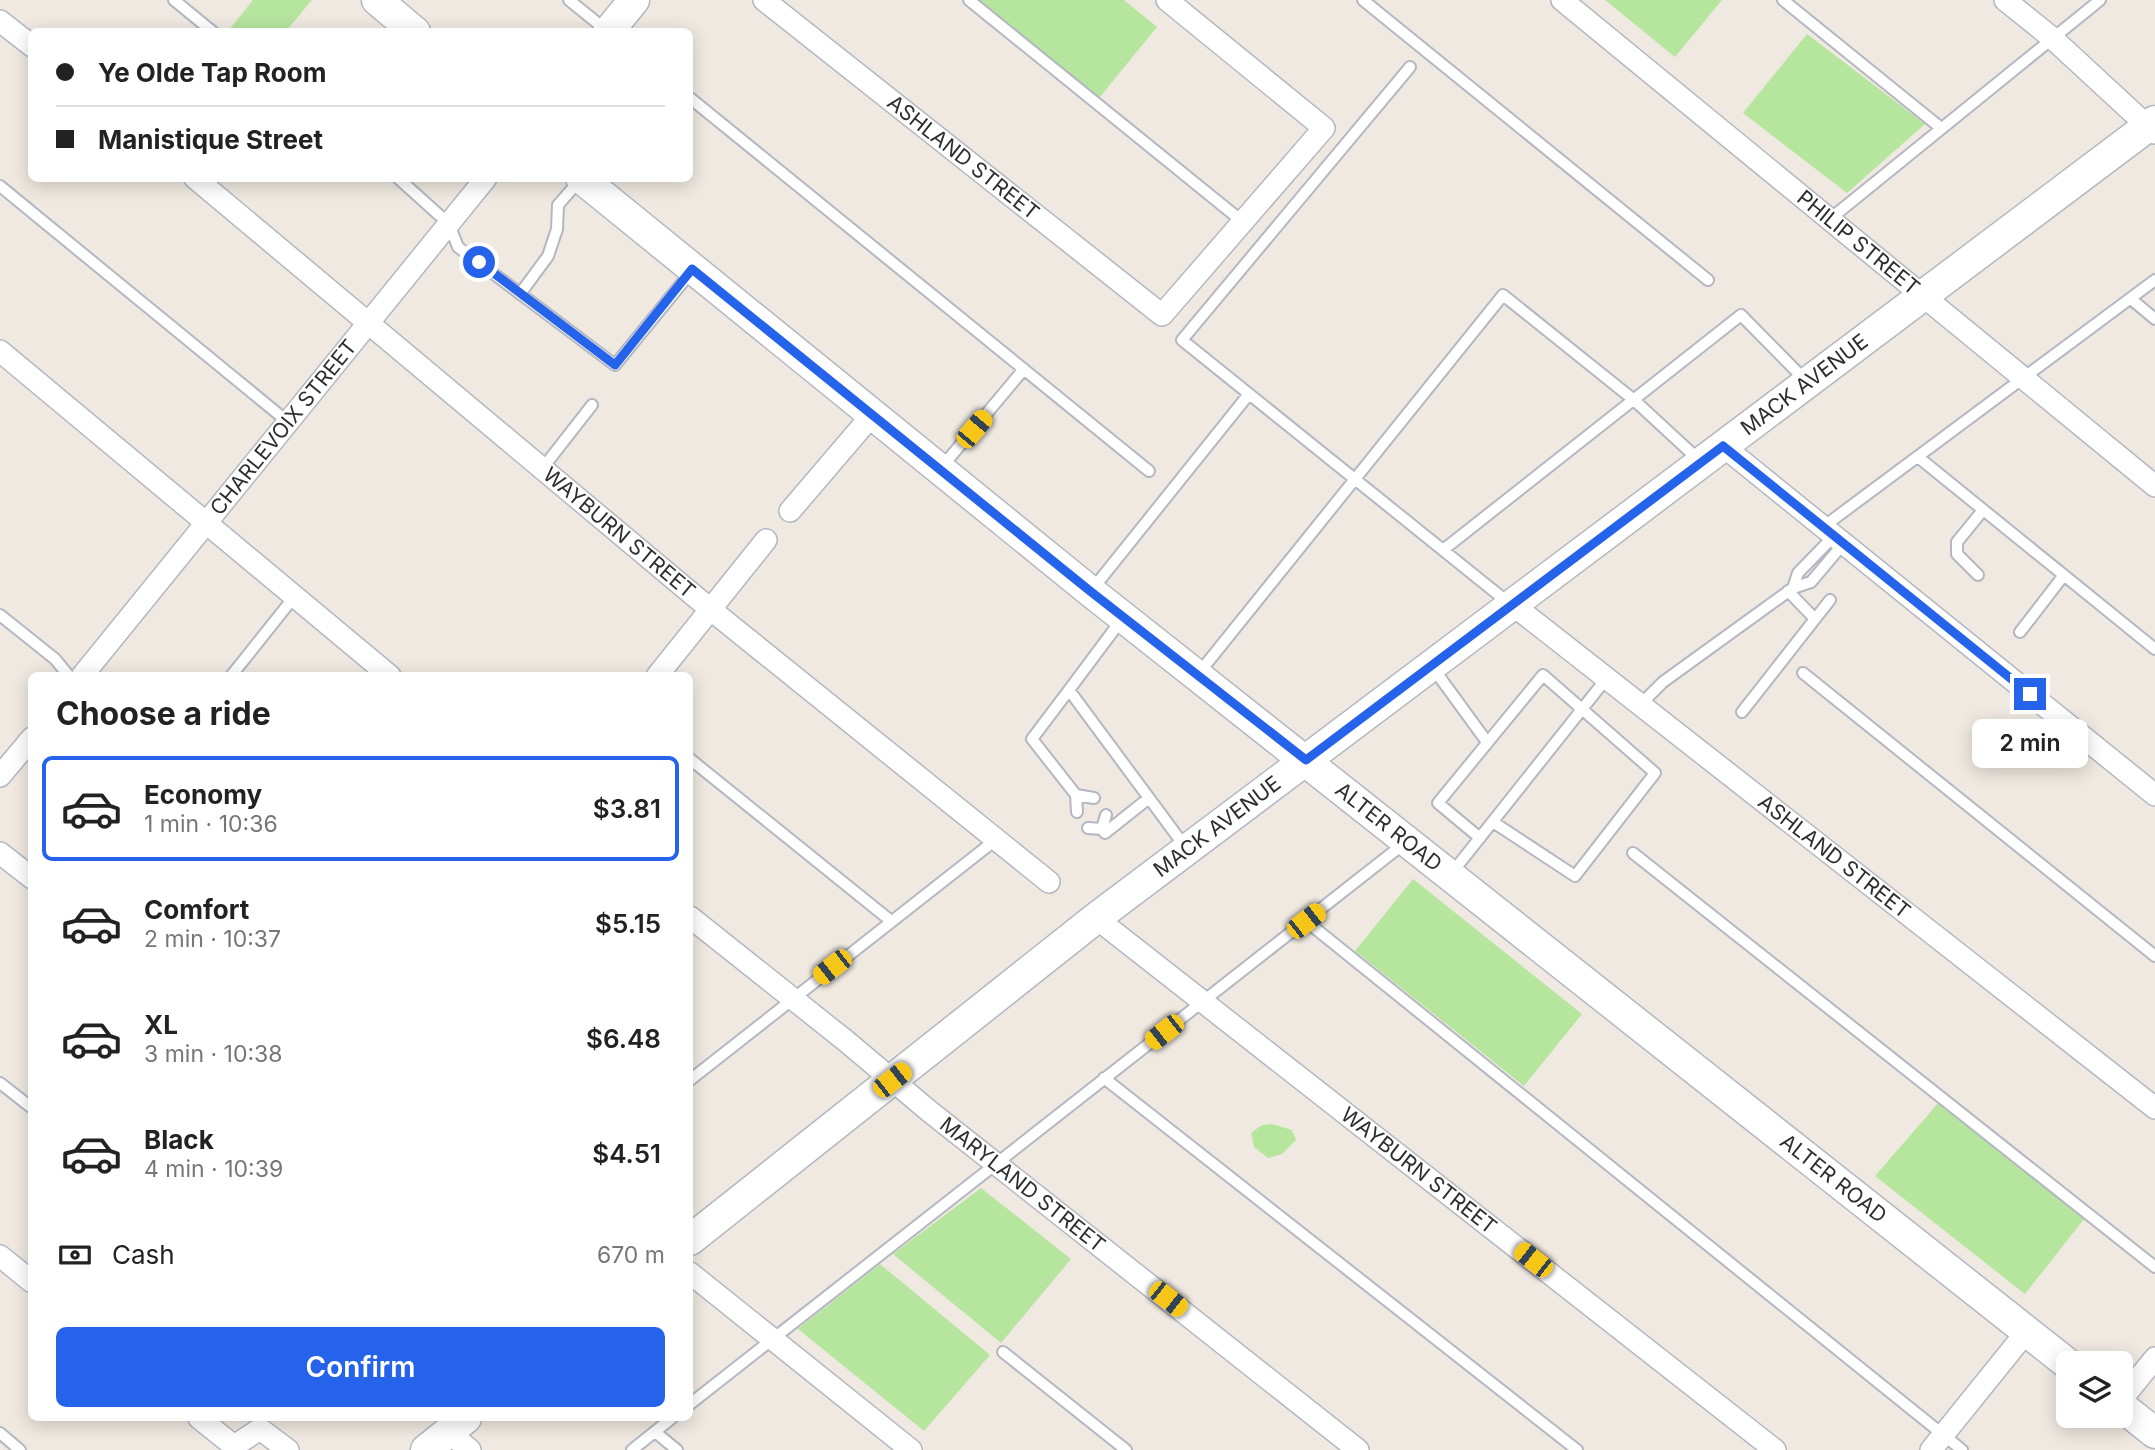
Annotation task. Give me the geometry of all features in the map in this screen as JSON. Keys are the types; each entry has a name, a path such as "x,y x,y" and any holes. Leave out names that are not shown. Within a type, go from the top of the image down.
{"street":[{"path":"377,0 410,28"},
{"path":"611,28 634,0"},
{"name":"ASHLAND STREET","path":"764,0 1162,315 1243,222"},
{"path":"1167,0 1324,128 1243,222"},
{"name":"PHILIP STREET","path":"1562,0 2155,486"},
{"path":"2005,0 2153,126"},
{"path":"0,21 28,43"},
{"name":"MACK AVENUE","path":"693,1238 1096,918 1921,296 2153,126"},
{"name":"WAYBURN STREET","path":"200,182 710,609 1049,881"},
{"name":"CHARLEVOIX STREET","path":"85,672 483,182"},
{"name":"ALTER ROAD","path":"586,182 1090,591 2056,1354"},
{"path":"0,351 385,672"},
{"path":"790,511 872,415"},
{"path":"1712,454 1833,535 2155,795"},
{"path":"660,672 766,540"},
{"name":"ASHLAND STREET","path":"1513,606 2155,1108"},
{"path":"0,776 28,743"},
{"path":"0,853 28,875"},
{"name":"WAYBURN STREET","path":"1096,918 1775,1450"},
{"name":"MARYLAND STREET","path":"693,919 1358,1450"},
{"path":"0,1256 28,1279"},
{"path":"693,1275 911,1450"},
{"path":"1937,1443 2027,1331"},
{"path":"2133,1386 2155,1359"},
{"path":"2133,1416 2155,1433"},
{"path":"202,1421 232,1448 266,1423 288,1450"}],"lane":[{"path":"174,0 208,28"},
{"path":"569,0 604,28"},
{"path":"969,0 1243,222"},
{"path":"1363,0 1708,280"},
{"path":"1783,0 1941,128"},
{"path":"1830,219 2051,37 2100,0"},
{"path":"1410,67 1182,340 1513,606"},
{"path":"693,100 1149,471"},
{"path":"402,182 449,224 458,247 615,365 692,269"},
{"path":"520,293 548,256 557,229 558,205 578,182"},
{"path":"0,186 289,422"},
{"path":"1646,710 1663,682 1790,589 1798,573 1833,535 1918,457 2025,380 2155,280"},
{"path":"1197,676 1503,295 1634,400 1712,454"},
{"path":"2131,299 2155,318"},
{"path":"1443,550 1741,315 1807,382"},
{"path":"940,470 1024,369"},
{"path":"1090,591 1249,394"},
{"path":"542,469 592,405"},
{"path":"1918,457 2155,649"},
{"path":"1978,575 1957,554 1957,542 1983,510"},
{"path":"2020,632 2064,575"},
{"path":"1790,589 1815,619"},
{"path":"234,672 295,597"},
{"path":"1742,712 1830,600"},
{"path":"0,615 55,659 66,672"},
{"path":"1076,795 1085,805 1032,739 1123,617"},
{"path":"1432,666 1487,743"},
{"path":"1803,673 2155,956"},
{"path":"1480,838 1438,803 1542,675 1655,773 1575,876 1493,822"},
{"path":"1449,876 1606,679"},
{"path":"1069,690 1188,850"},
{"path":"693,761 891,921"},
{"path":"1099,824 1105,833 1149,798"},
{"path":"693,1078 998,838"},
{"path":"693,1402 1407,842"},
{"path":"1633,853 2155,1267"},
{"path":"1306,921 1937,1443 1962,1450"},
{"path":"1104,1079 1577,1450"},
{"path":"0,1083 28,1105"},
{"path":"1003,1352 1126,1450"},
{"path":"632,1450 669,1421"},
{"path":"655,1432 677,1450"},
{"path":"0,1433 20,1450"}],"green space":[{"path":"253,0 312,0 289,28 230,28"},
{"path":"977,0 1124,0 1157,27 1099,98"},
{"path":"1605,0 1722,0 1675,57"},
{"path":"1807,34 1925,124 1847,193 1743,113"},
{"path":"1413,879 1582,1014 1524,1086 1355,951"},
{"path":"1940,1101 2084,1219 2025,1294 1875,1176"},
{"path":"1272,1124 1292,1130 1296,1140 1282,1154 1268,1158 1254,1147 1251,1133 1262,1125"},
{"path":"981,1188 1071,1259 1001,1343 893,1254"},
{"path":"880,1264 990,1355 924,1431 798,1329"}],"route":[{"path":"479,262 615,365 692,269 1090,591 1306,760 1723,446 2030,694"}]}
